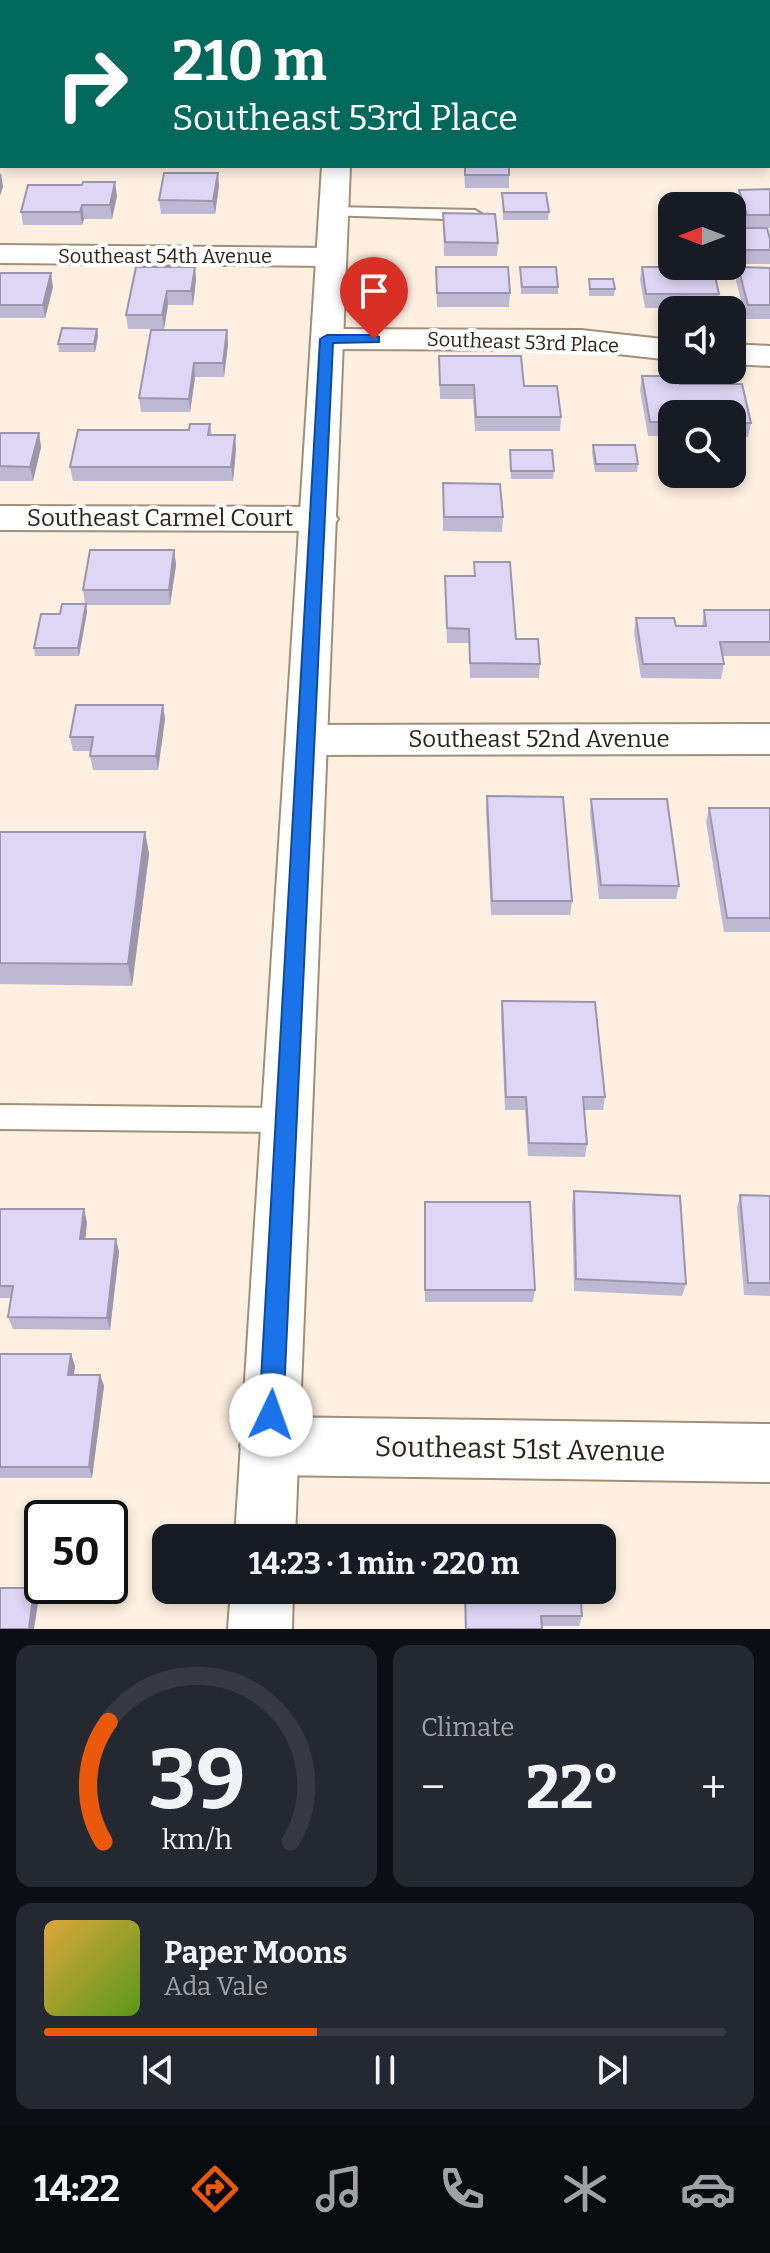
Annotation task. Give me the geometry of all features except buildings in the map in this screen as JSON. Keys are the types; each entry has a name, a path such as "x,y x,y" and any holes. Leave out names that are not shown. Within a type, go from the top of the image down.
{"street":[{"path":"266,1524 336,168"},
{"name":"Southeast 54th Avenue","path":"0,254 331,257"},
{"name":"Southeast 53rd Place","path":"327,339 581,340 658,348"},
{"path":"746,355 770,356"},
{"name":"Southeast Carmel Court","path":"0,518 319,519"},
{"name":"Southeast 52nd Avenue","path":"308,740 770,739"},
{"name":"Southeast 51st Avenue","path":"269,1446 770,1453"},
{"path":"260,1629 261,1604"}],"lane":[{"path":"333,212 489,215"},
{"path":"0,1117 287,1120"}],"route":[{"path":"271,1415 327,339 374,339"}]}
